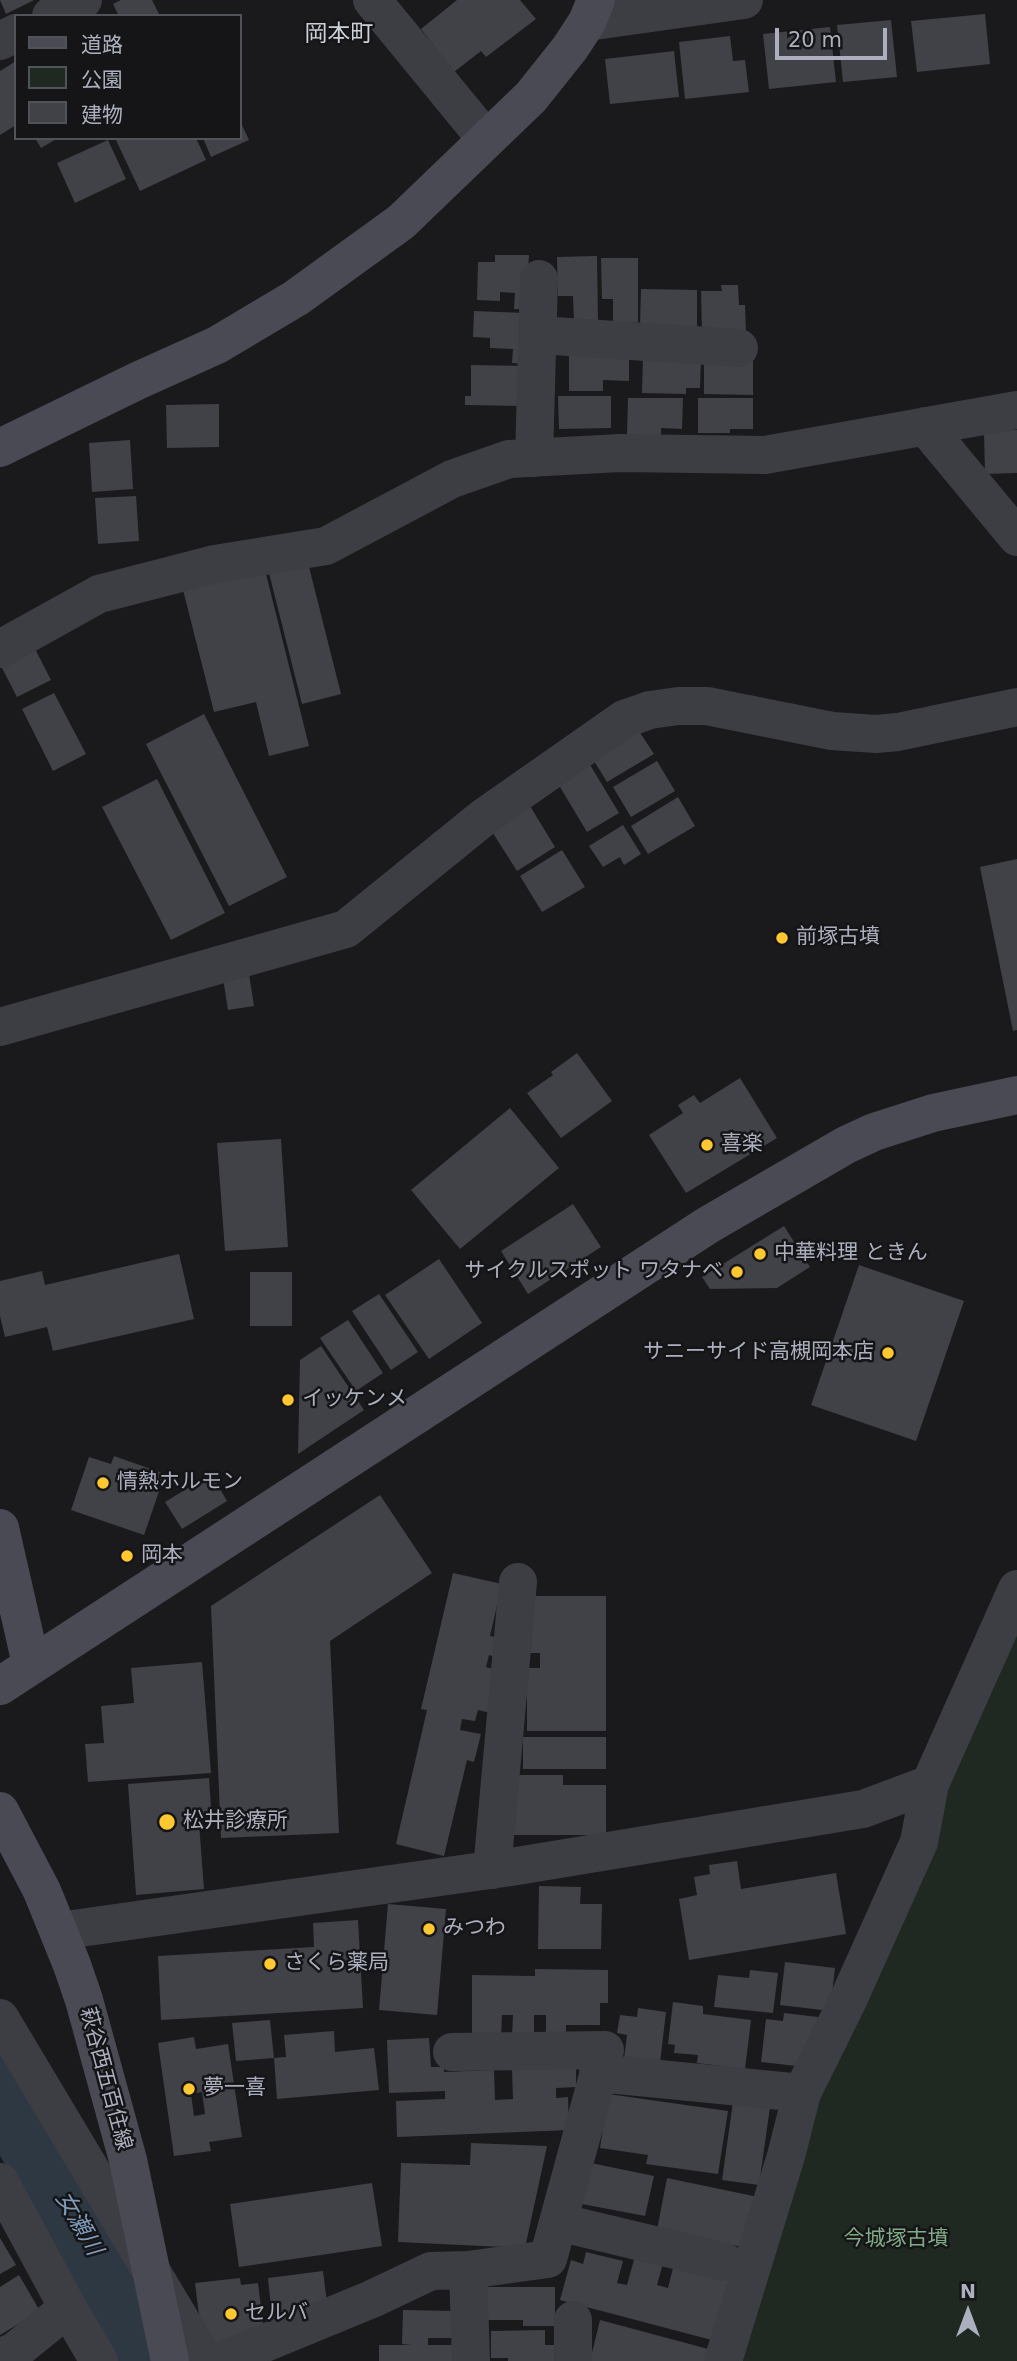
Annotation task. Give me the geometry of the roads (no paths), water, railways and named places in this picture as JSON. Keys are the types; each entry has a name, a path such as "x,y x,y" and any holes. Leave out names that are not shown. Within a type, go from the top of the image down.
{"street":[{"path":"55,14 83,0"},
{"path":"372,0 486,139"},
{"path":"0,448 217,345 296,298 401,222 531,97 570,48 591,11 744,0"},
{"path":"534,458 539,279"},
{"path":"538,335 739,348"},
{"path":"0,649 100,594 215,564 326,546 452,479 509,460 620,453 765,454 1017,410"},
{"path":"925,426 1017,537"},
{"path":"0,1027 346,929 484,817 624,719 650,710 706,706 832,731 876,734 898,732 1017,707"},
{"path":"0,1686 696,1232 785,1180 846,1145 884,1129 933,1114 1017,1095"},
{"path":"0,1528 31,1664"},
{"path":"492,1870 518,1582"},
{"path":"723,2361 786,2156 802,2093 848,2000 919,1842 930,1784 1017,1589"},
{"path":"59,1931 492,1870 863,1809 930,1784"},
{"name":"萩谷西五百住線","path":"0,1811 33,1872 80,1988 109,2089 153,2273 167,2346"},
{"path":"0,2018 205,2361"},
{"path":"221,2361 372,2299 430,2272 468,2270 548,2259 605,2050 452,2052"},
{"path":"598,2073 802,2093"},
{"path":"0,2182 99,2361"},
{"path":"558,2222 725,2262"},
{"path":"468,2270 471,2361"},
{"path":"0,2358 15,2351 68,2308"},
{"path":"573,2320 573,2361"}],"waterway":[{"name":"女瀬川","path":"0,2087 156,2361"}],"place":[{"name":"前塚古墳","path":"782,938"},
{"name":"喜楽","path":"707,1145"},
{"name":"中華料理 ときん","path":"760,1254"},
{"name":"サイクルスポット ワタナベ","path":"737,1272"},
{"name":"サニーサイド高槻岡本店","path":"888,1353"},
{"name":"イッケンメ","path":"288,1400"},
{"name":"情熱ホルモン","path":"103,1483"},
{"name":"岡本","path":"127,1556"},
{"name":"松井診療所","path":"167,1822"},
{"name":"みつわ","path":"429,1929"},
{"name":"さくら薬局","path":"270,1964"},
{"name":"夢一喜","path":"189,2089"},
{"name":"セルバ","path":"231,2314"}],"district":[{"name":"岡本町","path":"339,35"}],"park label":[{"name":"今城塚古墳","path":"896,2240"}]}
